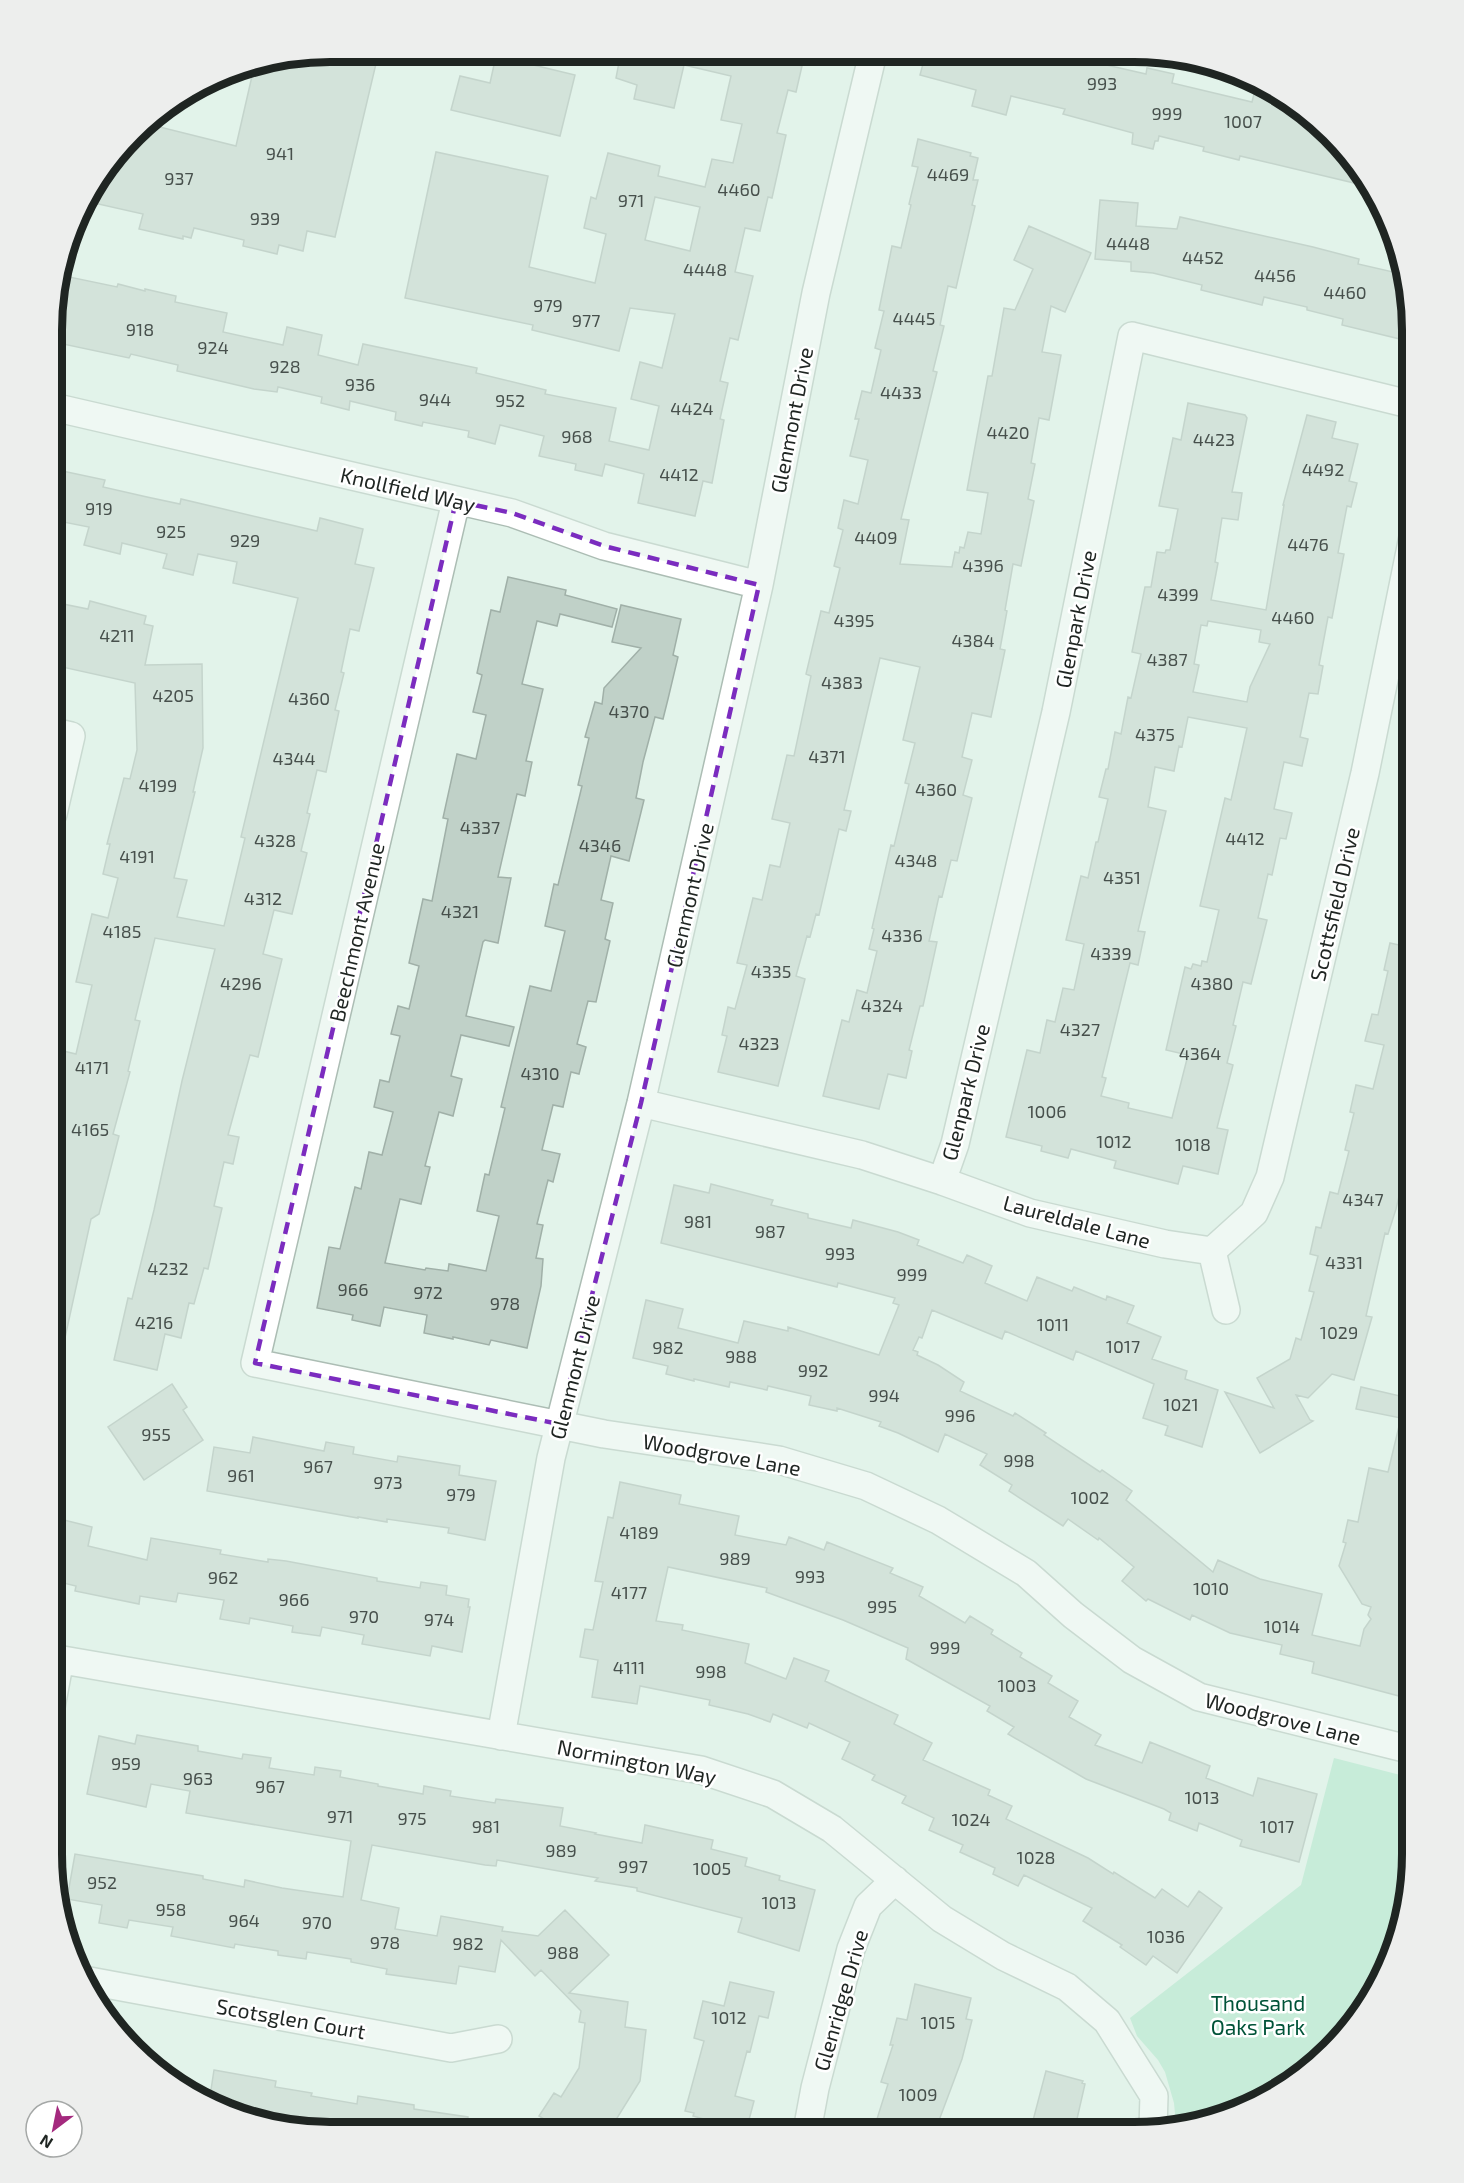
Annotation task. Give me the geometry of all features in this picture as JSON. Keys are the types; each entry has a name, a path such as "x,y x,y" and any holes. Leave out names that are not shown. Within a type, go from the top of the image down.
{"street":[{"name":"Glenmont Drive","path":"501,1736 551,1458 641,1103 759,585 816,293 871,62"},
{"name":"Glenpark Drive","path":"942,1181 955,1144 1056,712 1132,336 1402,402"},
{"name":"Knollfield Way","path":"62,408 512,513 604,546 759,585"},
{"name":"Beechmont Avenue","path":"255,1363 456,501"},
{"name":"Scottsfield Drive","path":"1212,1251 1254,1214 1270,1177 1365,773 1402,591"},
{"path":"62,734 71,736 62,775"},
{"name":"Laureldale Lane","path":"641,1103 862,1155 1030,1213 1165,1244 1212,1251"},
{"path":"1212,1251 1226,1311"},
{"name":"Woodgrove Lane","path":"255,1363 604,1434 779,1460 866,1486 938,1520 1026,1573 1073,1615 1132,1660 1199,1697 1402,1748"},
{"name":"Normington Way","path":"62,1660 701,1770 773,1794 832,1829 942,1920 1003,1956 1067,1987 1107,2021 1154,2096 1153,2121"},
{"name":"Glenridge Drive","path":"808,2122 814,2088 851,1949 868,1906 895,1880"},
{"name":"Scotsglen Court","path":"94,1982 452,2048 498,2039"}],"highlighted area":[{"path":"456,501 512,513 604,546 759,585 641,1103 559,1424 255,1363"}],"green space":[{"name":"Thousand Oaks Park","path":"1334,1758 1402,1775 1400,1888 1388,1940 1367,1987 1336,2030 1298,2066 1268,2086 1237,2101 1204,2112 1175,2118 1174,2103 1165,2072 1158,2060 1137,2036 1130,2018 1301,1885"}],"building":[{"path":"312,62 376,62 335,237 307,231 303,251 279,245 277,254 243,246 244,240 194,228 191,238 183,236 183,239 139,229 143,214 93,203 117,166 156,126 236,146 253,73"},
{"path":"495,62 521,62 575,75 560,136 451,110 460,76 490,83"},
{"path":"619,62 792,62 802,66 796,92 788,90 777,133 786,135 772,198 768,197 760,231 745,228 735,272 753,276 738,340 730,338 720,381 728,383 720,419 724,420 712,483 703,481 695,516 638,503 644,474 605,464 602,476 575,470 576,464 539,456 544,436 500,425 495,444 468,437 469,431 423,422 422,426 395,420 396,412 350,401 349,410 321,403 322,397 278,387 277,392 254,389 177,371 178,365 131,354 129,358 63,344 62,312 67,276 117,287 118,284 176,296 175,302 227,313 223,332 283,345 287,327 322,335 318,355 358,365 363,344 477,368 476,373 546,390 545,394 616,408 609,441 649,450 659,406 631,399 640,362 662,368 675,314 630,308 619,351 532,330 533,325 405,298 436,152 548,176 529,267 595,283 606,234 584,228 591,197 596,199 608,153 660,166 658,176 705,187 712,159 733,163 742,124 721,120 731,76 684,65 674,108 634,99 637,85 616,78","holes":["655,197 700,207 690,251 645,240"]},
{"path":"924,62 1063,62 1072,64 1073,62 1102,62 1102,64 1146,74 1147,68 1174,74 1172,83 1252,102 1254,94 1268,97 1298,117 1324,140 1347,166 1359,184 1240,156 1239,160 1203,151 1204,147 1159,136 1153,149 1132,144 1133,133 1063,114 1065,109 1011,96 1006,115 972,106 976,90 920,75"},
{"path":"918,139 971,153 970,156 978,158 973,180 978,180 972,205 975,206 956,288 948,286 940,325 944,326 933,371 937,372 901,519 909,520 900,564 952,567 955,552 959,553 960,547 964,548 968,532 981,534 988,493 967,490 988,376 992,376 1004,308 1015,310 1033,269 1014,260 1029,226 1091,253 1065,312 1051,306 1042,352 1061,355 1049,420 1039,418 1031,463 1035,464 1028,499 1034,501 1021,566 1013,564 1000,649 1005,650 991,717 972,713 962,757 972,760 963,795 972,798 957,861 951,860 942,897 939,896 929,941 937,942 923,1006 920,1006 909,1050 912,1051 906,1078 888,1074 879,1109 823,1096 842,1020 849,1022 857,990 867,993 877,951 869,949 874,929 872,928 891,845 894,846 909,784 905,783 915,743 903,740 920,667 880,658 844,810 851,811 846,831 839,829 819,915 816,914 810,937 807,936 796,976 805,979 778,1086 718,1072 727,1036 722,1035 728,1007 735,1009 747,965 737,963 753,898 762,900 770,865 780,867 790,823 772,819 787,755 794,756 811,676 806,674 821,611 829,613 840,568 834,566 843,530 838,528 844,500 858,504 868,460 850,456 859,419 855,419 862,391 871,393 881,350 875,348 884,311 879,310 892,246 901,248 911,205 909,204 918,167 912,166"},
{"path":"1100,200 1138,203 1136,226 1177,229 1180,217 1359,259 1358,264 1396,273 1402,312 1402,340 1342,325 1343,319 1307,310 1307,307 1264,297 1262,305 1201,290 1202,285 1153,273 1131,271 1131,262 1095,259"},
{"path":"1188,403 1245,415 1247,418 1232,492 1242,493 1238,520 1222,518 1215,562 1218,563 1211,600 1266,610 1283,505 1307,415 1336,422 1332,438 1358,444 1349,481 1357,483 1351,507 1347,506 1338,553 1344,554 1332,618 1328,617 1319,665 1323,666 1318,694 1309,693 1300,737 1308,739 1302,766 1284,762 1274,809 1292,813 1286,839 1280,838 1272,875 1268,874 1258,918 1267,920 1251,984 1243,982 1233,1025 1236,1026 1227,1063 1233,1065 1217,1128 1228,1130 1218,1174 1183,1166 1178,1184 1114,1168 1116,1161 1071,1149 1068,1158 1041,1151 1042,1146 1006,1137 1027,1050 1040,1053 1047,1020 1055,1022 1063,988 1074,990 1084,944 1066,940 1081,876 1088,878 1096,842 1098,842 1108,799 1099,797 1106,769 1108,769 1115,732 1121,734 1128,697 1131,698 1141,654 1132,652 1145,587 1151,587 1157,552 1165,553 1166,550 1170,550 1178,509 1159,506 1173,438 1181,440","holes":["1208,621 1261,630 1259,642 1270,644 1250,687 1247,702 1193,692 1199,665 1194,664 1201,625 1207,626","1188,717 1247,728 1231,800 1225,798 1200,906 1219,910 1207,962 1202,961 1201,966 1193,964 1191,969 1185,967 1166,1050 1188,1055 1172,1118 1128,1108 1129,1103 1101,1096 1106,1078 1102,1077 1130,963 1138,965 1145,932 1138,931 1166,811 1148,807 1155,767 1174,771"]},
{"path":"62,471 105,480 103,487 180,504 181,499 317,531 320,518 363,529 355,564 374,568 359,631 350,629 341,672 344,673 335,710 339,711 326,772 317,770 307,813 310,814 301,851 307,853 292,914 274,910 263,954 282,959 258,1057 250,1055 228,1135 239,1137 233,1164 224,1162 214,1206 222,1208 208,1269 204,1268 194,1304 189,1303 181,1338 165,1334 157,1370 114,1360 128,1298 132,1299 154,1210 182,1081 215,949 155,938 135,1020 140,1021 128,1071 130,1072 113,1134 119,1136 99,1214 91,1219 62,1351 62,1051 76,1054 92,985 76,982 92,914 108,918 118,878 103,874 110,844 107,844 124,778 130,779 137,750 135,683 62,667 62,604 88,609 90,601 146,616 144,624 153,626 145,665 202,664 203,748 174,878 187,880 177,917 224,926 245,838 241,837 298,598 233,583 237,562 198,554 193,575 163,568 167,554 122,543 120,554 84,545 89,527 62,522"},
{"path":"508,577 566,590 565,595 617,609 612,627 560,614 557,626 537,621 522,684 543,689 526,761 532,762 525,796 517,794 498,877 511,878 498,943 485,940 483,942 466,1016 514,1027 509,1046 461,1035 451,1076 462,1079 453,1116 439,1112 425,1166 430,1167 421,1204 400,1199 385,1263 425,1270 426,1268 448,1271 449,1264 486,1271 499,1216 477,1211 485,1174 489,1175 505,1108 501,1107 530,986 551,991 565,931 545,926 554,884 558,885 582,786 578,785 589,738 585,737 595,702 602,704 604,688 641,648 612,642 621,605 681,619 673,655 678,657 663,719 655,717 643,762 636,798 644,800 629,861 611,856 601,900 613,903 605,939 610,941 596,1002 588,1001 577,1044 586,1047 579,1074 571,1072 563,1107 553,1105 542,1150 560,1154 553,1182 548,1180 537,1224 543,1225 536,1258 543,1259 541,1286 527,1348 491,1340 489,1345 424,1333 427,1315 384,1307 380,1326 352,1320 353,1315 317,1308 329,1247 340,1249 355,1187 361,1189 369,1152 382,1155 393,1112 374,1107 380,1080 389,1082 400,1036 391,1034 398,1006 409,1009 419,966 409,963 423,899 432,901 448,819 443,818 457,754 476,759 486,715 473,712 482,675 477,673 491,610 500,612"},
{"path":"1390,943 1402,946 1402,1184 1388,1234 1385,1233 1366,1316 1372,1317 1354,1380 1332,1374 1308,1398 1296,1395 1310,1420 1313,1421 1260,1453 1225,1392 1274,1408 1257,1378 1290,1359 1296,1338 1301,1340 1314,1292 1309,1291 1318,1256 1310,1254 1316,1227 1321,1228 1330,1192 1338,1194 1349,1151 1345,1150 1354,1113 1350,1112 1356,1085 1373,1089 1384,1045 1365,1041 1372,1014 1378,1015 1388,971 1384,970"},
{"path":"711,1184 773,1200 771,1205 808,1214 808,1218 851,1228 853,1220 898,1232 919,1240 917,1245 963,1263 967,1255 992,1266 985,1283 1027,1301 1037,1277 1072,1291 1074,1287 1106,1300 1107,1296 1134,1306 1127,1323 1161,1337 1152,1359 1187,1371 1185,1379 1218,1390 1202,1447 1165,1435 1168,1426 1143,1418 1154,1384 1076,1351 1073,1360 1005,1331 1002,1339 932,1310 922,1338 919,1337 913,1350 918,1352 917,1355 964,1382 960,1391 1013,1416 1015,1413 1046,1433 1044,1435 1132,1491 1126,1500 1213,1572 1218,1560 1260,1579 1322,1594 1312,1635 1360,1646 1364,1629 1371,1619 1368,1615 1371,1607 1362,1604 1339,1566 1346,1543 1343,1542 1348,1520 1358,1522 1369,1468 1388,1472 1401,1418 1356,1409 1361,1387 1402,1396 1402,1683 1399,1696 1312,1673 1314,1662 1280,1654 1282,1645 1230,1633 1192,1615 1190,1620 1148,1599 1146,1601 1122,1581 1134,1567 1099,1538 1098,1540 1068,1519 1063,1526 1009,1491 1012,1485 980,1465 987,1454 945,1434 938,1452 879,1426 881,1422 837,1408 837,1411 809,1405 811,1396 768,1386 767,1390 730,1382 729,1387 694,1379 694,1381 666,1374 668,1366 633,1358 646,1300 683,1309 678,1328 738,1343 744,1321 788,1331 788,1327 879,1355 899,1305 893,1303 895,1298 838,1283 837,1287 661,1243 674,1185 709,1193"},
{"path":"172,1384 187,1407 183,1410 203,1440 144,1480 108,1427"},
{"path":"253,1437 324,1451 326,1442 354,1447 353,1454 397,1462 398,1456 460,1466 459,1475 496,1481 485,1540 448,1533 449,1528 387,1519 387,1522 358,1518 207,1491 214,1447 250,1453"},
{"path":"620,1482 681,1495 679,1504 739,1516 735,1535 786,1545 789,1537 824,1550 827,1542 893,1568 890,1573 923,1587 919,1596 965,1623 970,1616 993,1630 991,1634 1022,1653 1020,1657 1052,1676 1048,1683 1078,1701 1069,1717 1101,1735 1095,1745 1142,1763 1150,1742 1210,1766 1206,1778 1253,1796 1258,1778 1317,1794 1299,1862 1240,1846 1242,1840 1199,1823 1197,1831 1169,1820 1171,1813 1164,1809 1086,1779 1008,1734 1014,1727 987,1711 990,1706 906,1659 908,1648 843,1620 766,1592 767,1588 668,1567 656,1621 683,1625 682,1630 749,1644 745,1663 786,1679 794,1658 829,1671 825,1681 898,1715 894,1724 932,1743 923,1760 990,1790 988,1795 1012,1806 1006,1819 1088,1858 1155,1898 1162,1889 1188,1907 1199,1891 1222,1908 1177,1973 1153,1956 1146,1965 1120,1947 1122,1945 1083,1921 1092,1908 1024,1875 1018,1886 993,1874 995,1868 960,1852 963,1845 929,1830 934,1818 902,1803 906,1796 872,1780 875,1775 842,1759 850,1742 809,1723 807,1728 773,1714 770,1722 748,1714 709,1705 710,1700 640,1686 637,1704 592,1697 598,1660 580,1657 585,1629 593,1630 603,1582 595,1581 608,1517 613,1518"},
{"path":"62,1520 92,1527 88,1546 147,1560 151,1538 221,1550 220,1554 268,1562 268,1559 286,1561 420,1588 421,1582 447,1586 446,1595 469,1599 468,1607 470,1607 462,1652 432,1646 430,1656 362,1644 364,1635 322,1627 320,1636 292,1632 293,1626 250,1618 249,1624 220,1619 224,1600 178,1593 176,1602 140,1596 139,1604 75,1591 76,1586 62,1583"},
{"path":"137,1735 198,1746 198,1751 242,1759 243,1754 271,1758 269,1768 314,1775 315,1767 341,1771 340,1777 423,1794 424,1786 451,1791 450,1796 495,1803 496,1799 563,1808 560,1826 642,1843 645,1825 713,1840 711,1849 747,1858 745,1866 780,1876 779,1880 815,1890 799,1951 738,1932 742,1918 637,1891 637,1888 595,1881 598,1878 497,1860 496,1866 485,1865 372,1845 361,1900 399,1908 395,1929 437,1936 441,1916 503,1927 502,1931 538,1936 565,1910 609,1955 569,1993 628,2002 625,2027 646,2030 640,2081 615,2122 549,2122 539,2116 554,2093 561,2097 579,2068 585,2023 579,2022 581,2011 541,1970 535,1976 501,1940 495,1972 459,1966 456,1984 386,1974 387,1969 351,1962 351,1959 307,1952 306,1959 278,1955 278,1951 235,1944 234,1948 171,1936 173,1927 129,1920 127,1928 99,1923 102,1905 67,1899 75,1854 203,1876 203,1879 244,1887 245,1880 343,1897 351,1841 186,1813 190,1791 151,1784 146,1807 87,1794 99,1736 135,1744"},
{"path":"730,1982 774,1992 768,2018 759,2016 735,2096 754,2101 748,2122 714,2122 693,2116 694,2113 685,2111 704,2041 694,2038 703,2001 724,2006"},
{"path":"915,1984 971,1998 966,2019 972,2020 962,2059 938,2122 886,2122 877,2119 888,2084 881,2082 893,2045 890,2045 897,2018 907,2020"},
{"path":"214,2070 276,2081 275,2087 312,2093 311,2096 357,2104 358,2096 414,2105 414,2109 468,2117 468,2122 312,2121 260,2112 210,2094"},
{"path":"1046,2071 1083,2081 1082,2083 1085,2084 1076,2122 1033,2122"}]}
